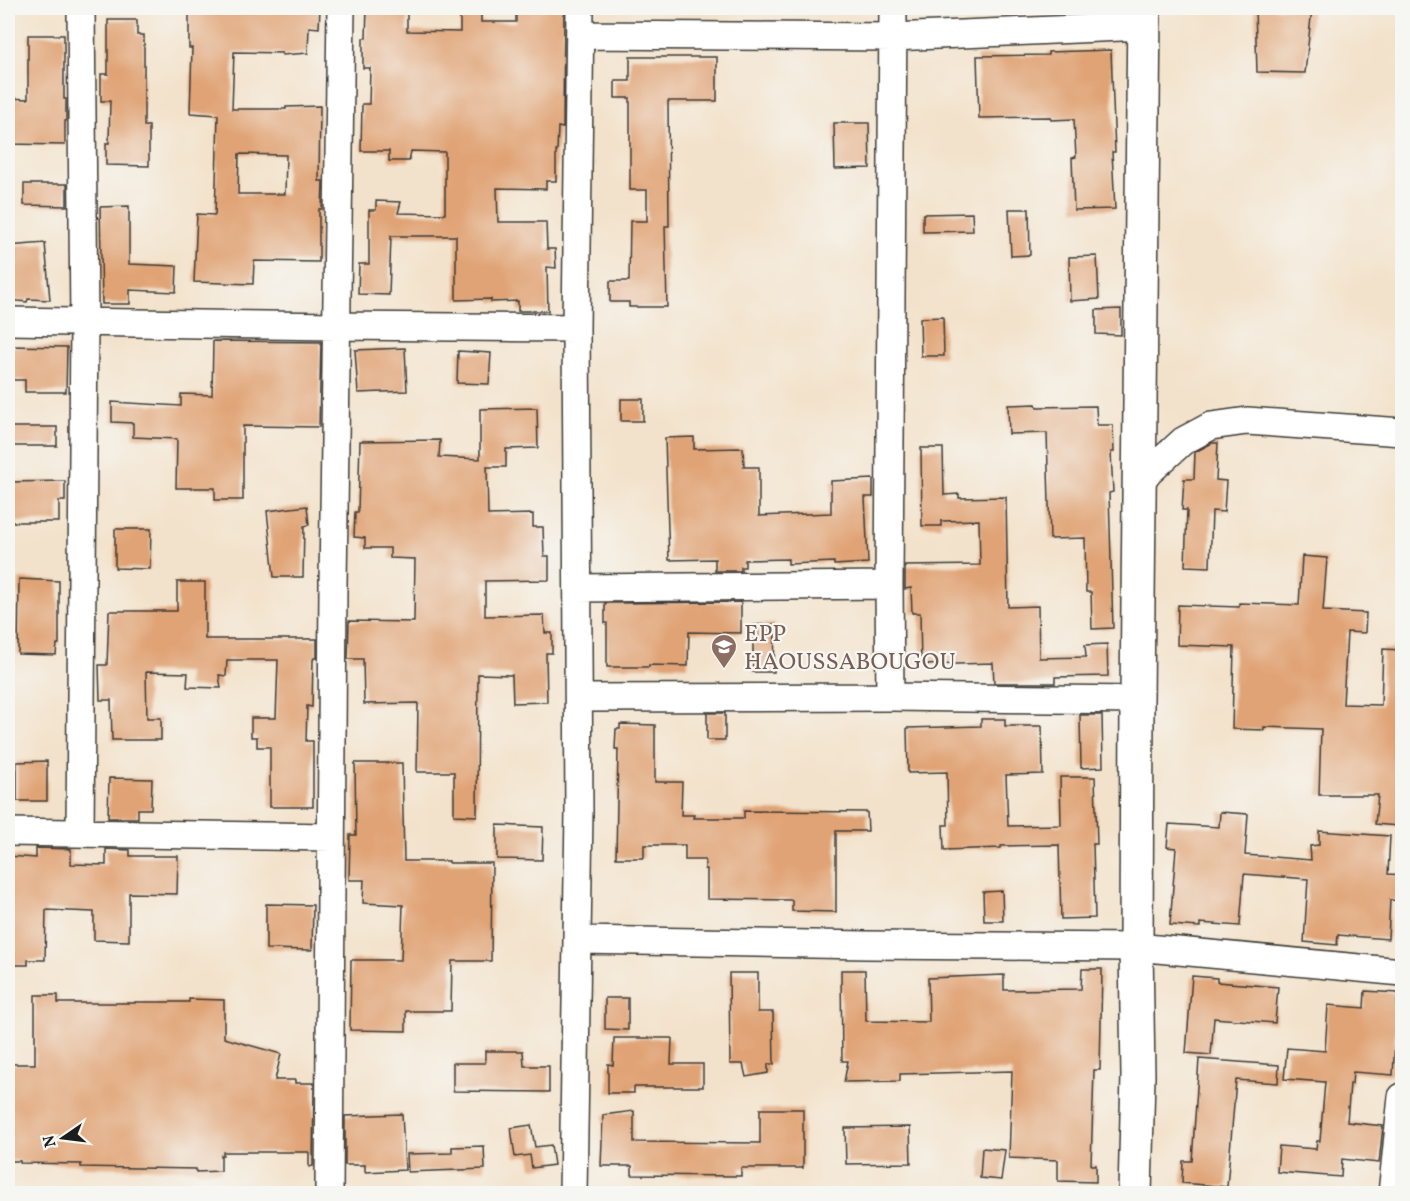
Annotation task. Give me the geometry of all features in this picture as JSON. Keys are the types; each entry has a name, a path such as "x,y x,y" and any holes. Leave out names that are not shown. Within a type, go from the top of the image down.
{"street":[{"path":"80,832 84,322 81,8"},
{"path":"329,1194 336,326 342,8"},
{"path":"573,1194 578,940 576,328 580,8"},
{"path":"890,697 893,8"},
{"path":"580,35 892,37 1144,17 1137,700 1138,1076 1135,1194"},
{"path":"8,321 576,328"},
{"path":"1139,481 1183,441 1211,426 1247,421 1402,432"},
{"path":"578,588 889,585"},
{"path":"579,698 890,697 1137,700"},
{"path":"8,832 331,837"},
{"path":"578,940 1136,947 1402,972"},
{"path":"1392,1194 1402,1097"}],"building":[{"path":"189,8 320,8 319,28 309,27 308,53 282,55 282,53 234,52 232,109 286,109 286,107 320,106 319,181 323,181 322,209 319,209 319,262 254,261 253,284 194,282 197,214 215,215 218,115 190,113 192,48 189,48","holes":["239,154 286,155 285,194 238,194"]},
{"path":"367,8 407,8 407,31 460,32 460,8 481,8 481,22 516,22 516,8 564,8 563,128 558,127 556,181 546,181 546,189 497,188 498,222 546,222 547,249 555,249 556,268 547,267 548,311 518,311 518,301 456,300 456,236 391,236 389,295 358,294 359,264 369,264 369,210 376,210 376,201 401,202 398,213 445,214 445,152 411,151 409,161 389,161 389,151 361,151 362,104 369,104 370,68 363,68 363,38 366,38"},
{"path":"1255,8 1312,8 1305,73 1257,72"},
{"path":"108,20 137,20 137,35 144,35 144,126 149,126 149,166 106,165 110,101 101,101 101,74 108,74"},
{"path":"28,35 64,35 65,145 8,144 8,98 28,99"},
{"path":"1111,50 1115,209 1074,210 1072,158 1076,157 1074,119 979,118 977,56 1048,55 1048,52"},
{"path":"630,57 717,57 717,101 668,101 669,226 665,226 667,307 629,307 629,302 610,302 610,281 629,281 630,221 647,221 647,190 630,190 630,98 615,98 615,81 630,81"},
{"path":"834,123 869,123 870,168 835,169"},
{"path":"24,184 67,184 67,206 24,205"},
{"path":"129,206 129,264 177,266 176,292 130,290 130,304 102,304 100,207"},
{"path":"1009,209 1029,209 1030,255 1011,256"},
{"path":"972,213 973,231 923,232 923,214"},
{"path":"45,243 50,300 28,299 27,302 8,300 8,246"},
{"path":"1097,256 1099,299 1070,301 1069,257"},
{"path":"1121,309 1121,335 1096,334 1096,310"},
{"path":"943,317 944,356 921,356 920,318"},
{"path":"213,341 321,342 319,427 243,426 243,500 215,500 215,488 176,488 177,439 133,437 133,423 112,422 112,402 181,406 181,394 212,395"},
{"path":"8,346 67,347 66,392 25,392 25,380 8,380"},
{"path":"405,348 407,391 358,393 355,350"},
{"path":"458,351 491,353 489,384 457,383"},
{"path":"621,399 643,399 643,421 621,421"},
{"path":"1036,404 1037,407 1096,406 1097,425 1113,425 1114,452 1111,452 1113,492 1109,493 1113,628 1092,629 1091,592 1086,592 1085,538 1050,539 1047,433 1009,434 1008,405"},
{"path":"537,408 538,448 506,449 506,467 487,467 488,515 533,514 533,527 543,527 544,556 549,556 549,580 485,581 485,616 544,615 545,633 552,633 552,653 546,653 547,702 513,703 512,675 478,674 477,816 454,815 454,772 417,772 418,703 364,704 363,659 348,659 349,621 414,622 415,559 390,558 390,548 365,548 365,538 354,537 355,512 358,512 360,441 440,440 439,457 480,459 480,409"},
{"path":"8,427 57,427 57,446 8,446"},
{"path":"694,437 694,449 743,448 744,467 759,467 759,516 831,513 831,481 873,479 873,497 865,497 868,563 788,564 788,559 745,560 745,567 741,567 741,571 715,571 715,559 669,560 665,438"},
{"path":"1212,443 1218,443 1216,480 1226,481 1224,512 1212,511 1210,567 1185,566 1187,510 1182,510 1184,479 1194,479 1195,452"},
{"path":"921,448 943,448 944,495 959,494 959,498 1006,497 1008,607 1038,606 1039,658 1086,657 1085,645 1107,644 1108,676 1055,677 1055,683 994,683 993,663 921,665 920,613 912,613 911,588 905,589 905,566 980,565 979,520 941,521 941,526 922,526"},
{"path":"65,481 65,501 59,501 59,522 8,522 8,482"},
{"path":"307,506 309,525 304,526 303,577 274,577 267,511"},
{"path":"115,529 151,529 150,569 115,568"},
{"path":"1302,556 1327,558 1323,611 1366,613 1365,633 1347,632 1343,704 1381,705 1383,649 1402,650 1402,785 1400,785 1398,826 1375,824 1378,795 1319,795 1321,729 1264,727 1264,730 1232,729 1234,647 1177,645 1178,605 1239,607 1239,603 1299,605"},
{"path":"19,579 59,581 59,644 57,644 56,655 18,654"},
{"path":"177,582 205,582 205,639 317,639 317,658 313,660 312,707 307,706 306,741 313,741 313,807 270,807 270,747 257,747 257,737 251,737 251,718 276,718 278,660 227,660 226,676 219,675 221,688 187,687 188,673 146,672 147,718 161,718 161,740 112,740 111,700 100,700 99,665 107,665 109,611 177,611"},
{"path":"741,602 741,633 689,632 688,666 607,667 605,603"},
{"path":"775,624 774,672 753,672 753,625"},
{"path":"707,713 725,713 725,740 707,740"},
{"path":"1080,715 1102,715 1103,767 1081,768"},
{"path":"981,719 1005,719 1005,726 1042,726 1043,774 1006,775 1008,826 1061,825 1060,777 1095,777 1097,844 1093,844 1095,918 1061,919 1059,845 944,850 943,825 948,825 947,772 908,773 907,728 981,726"},
{"path":"620,724 655,725 655,782 682,782 681,815 694,815 693,818 744,818 744,811 867,812 868,831 836,831 836,912 792,911 792,900 707,899 705,860 685,860 685,845 644,845 644,858 616,858 618,749 615,749 616,729 620,729"},
{"path":"47,761 47,801 17,801 17,762"},
{"path":"355,763 402,763 404,861 492,863 491,961 452,961 451,1011 406,1011 406,1031 350,1030 351,960 401,960 403,905 363,903 364,880 349,880 350,835 356,835"},
{"path":"109,778 152,779 151,809 138,809 138,818 108,818"},
{"path":"1220,812 1248,814 1245,855 1311,860 1310,846 1319,845 1319,831 1390,836 1388,874 1402,875 1402,901 1390,900 1388,939 1338,935 1337,945 1304,942 1308,879 1244,874 1240,926 1200,923 1200,927 1170,925 1176,848 1167,847 1169,824 1219,827"},
{"path":"497,825 543,827 542,860 497,859"},
{"path":"36,848 71,849 71,864 106,865 106,849 130,850 130,856 178,856 177,894 129,893 129,941 94,940 94,912 46,910 45,960 28,960 28,965 8,965 8,856 36,858"},
{"path":"1002,891 1003,921 984,921 983,892"},
{"path":"266,904 313,905 312,950 266,949"},
{"path":"1082,969 1102,969 1100,1070 1094,1070 1091,1165 1096,1165 1096,1182 1058,1181 1058,1160 1009,1158 1012,1071 900,1074 900,1081 844,1082 848,1061 842,1061 841,970 865,970 866,1021 929,1022 928,978 1004,975 1004,990 1081,989"},
{"path":"729,973 758,973 758,1012 773,1012 774,1064 768,1064 768,1073 746,1077 743,1064 730,1064"},
{"path":"1192,976 1217,978 1217,982 1278,987 1275,1023 1214,1018 1211,1055 1186,1053"},
{"path":"1365,991 1398,993 1393,1075 1353,1072 1352,1084 1350,1084 1347,1122 1383,1126 1379,1163 1342,1159 1341,1177 1277,1172 1279,1146 1316,1149 1317,1141 1320,1141 1325,1082 1284,1079 1287,1048 1325,1051 1328,1005 1364,1008"},
{"path":"35,995 58,995 58,1003 224,1000 224,1038 281,1054 275,1080 314,1083 313,1166 309,1167 309,1152 223,1152 221,1171 196,1172 196,1169 81,1167 81,1164 8,1161 8,1064 35,1064"},
{"path":"605,998 628,998 628,1030 605,1029"},
{"path":"614,1038 672,1038 671,1064 703,1064 703,1087 634,1087 634,1093 608,1093 608,1064 613,1065"},
{"path":"485,1051 523,1051 524,1066 549,1066 549,1092 453,1091 453,1063 485,1063"},
{"path":"1199,1059 1279,1065 1278,1083 1236,1080 1227,1187 1182,1183 1183,1161 1192,1161"},
{"path":"760,1109 803,1109 803,1168 741,1168 741,1176 632,1175 632,1166 601,1166 603,1115 634,1111 634,1142 760,1143"},
{"path":"402,1114 405,1170 365,1172 365,1165 345,1165 345,1116"},
{"path":"531,1125 535,1147 551,1145 554,1165 532,1168 530,1155 515,1157 511,1128"},
{"path":"910,1127 911,1163 846,1164 845,1128"},
{"path":"484,1146 485,1169 408,1172 407,1154 452,1153 452,1147"},
{"path":"982,1148 1005,1150 1001,1180 980,1178"}],"place":[{"name":"EPP HAOUSSABOUGOU","path":"724,670"}]}
